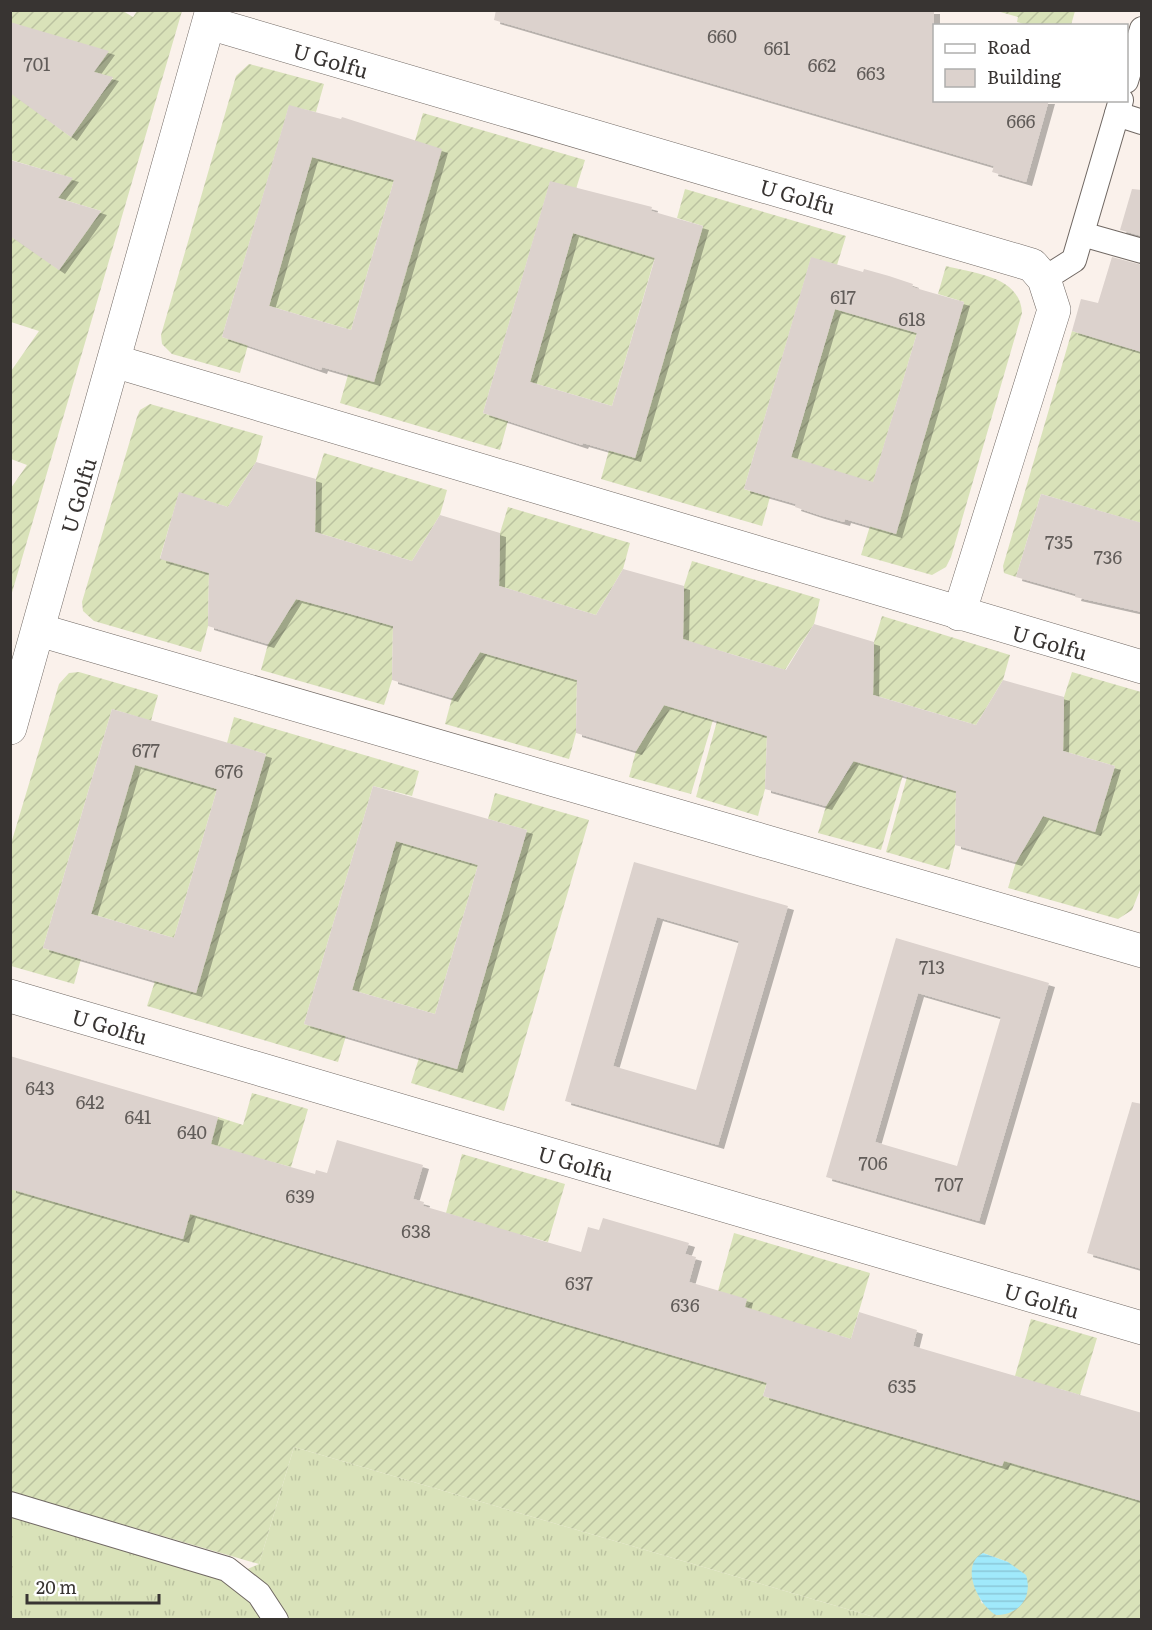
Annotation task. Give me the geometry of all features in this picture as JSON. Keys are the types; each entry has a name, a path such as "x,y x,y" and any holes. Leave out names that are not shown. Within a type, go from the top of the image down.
{"street":[{"name":"U Golfu","path":"10,728 211,17 1012,258 1032,266 1044,279"},
{"path":"958,614 1054,310 1044,279"},
{"name":"U Golfu","path":"114,361 1142,667"},
{"path":"39,630 1142,951"},
{"name":"U Golfu","path":"10,996 1142,1328"}],"lane":[{"path":"1128,74 1142,29"},
{"path":"1044,279 1074,260 1119,107 1142,122"},
{"path":"1082,234 1142,252"},
{"path":"10,1504 227,1569 259,1594 276,1620"}],"green space":[{"path":"1075,10 1071,24 1024,24 1017,22 1018,17 997,11"},
{"path":"11,11 123,11 133,17 137,11 182,11 11,596 11,488 27,465 11,459 11,371 39,331 11,322 11,236 59,270 101,211 58,198 72,178 11,160 11,93 71,137 113,78 60,62 11,22"},
{"path":"249,64 324,84 316,112 289,106 222,337 248,345 240,373 172,354 162,344 161,335 236,76"},
{"path":"423,113 585,160 576,189 550,182 483,413 508,421 500,450 340,403"},
{"path":"312,157 394,180 351,330 269,306"},
{"path":"685,189 846,236 837,265 811,258 744,489 770,497 762,526 601,479 609,450 635,457 703,226 677,218"},
{"path":"573,233 655,257 612,406 530,382"},
{"path":"946,266 983,275 1005,284 1014,291 1022,313 951,557 946,567 932,575 861,555 870,526 896,533 964,302 938,294"},
{"path":"835,309 917,333 873,483 791,458"},
{"path":"1072,331 1141,352 1141,523 1041,494 1016,577 1004,573 1003,566"},
{"path":"150,404 263,436 256,462 228,507 179,493 160,558 209,573 208,626 201,652 94,621 83,611 82,602 137,417 140,410"},
{"path":"324,453 447,490 440,515 412,561 315,532 316,479"},
{"path":"508,507 630,543 623,569 596,615 499,586 500,533"},
{"path":"692,561 820,599 814,624 785,670 683,640 684,586"},
{"path":"296,599 393,626 392,680 384,705 261,670 268,644"},
{"path":"882,616 1010,655 1003,680 976,725 873,695 874,642"},
{"path":"480,652 577,680 576,733 569,759 445,724 452,698"},
{"path":"79,672 158,695 151,721 112,709 43,948 81,959 74,984 11,966 10,847 59,684 69,673"},
{"path":"1072,672 1141,692 1142,885 1132,910 1118,919 1008,888 1016,862 1043,816 1095,831 1115,766 1063,751 1064,697"},
{"path":"664,705 713,720 691,794 629,777 636,751"},
{"path":"234,717 419,771 412,796 373,786 304,1024 346,1036 338,1062 147,1006 155,981 196,992 266,754 227,743"},
{"path":"717,721 767,736 765,789 758,816 696,797"},
{"path":"854,761 903,775 881,850 818,833 826,806"},
{"path":"135,764 217,789 174,938 91,914"},
{"path":"907,777 956,791 955,845 949,870 886,852"},
{"path":"495,793 589,820 504,1111 411,1083 419,1058 457,1069 527,830 488,819"},
{"path":"396,841 478,865 435,1014 352,990"},
{"path":"252,1093 308,1109 291,1167 257,1158 236,1228 460,1294 480,1223 446,1213 462,1154 565,1184 548,1242 523,1235 515,1261 494,1255 482,1300 747,1377 760,1332 718,1291 734,1233 870,1273 851,1339 785,1320 763,1396 1002,1466 1028,1380 1015,1376 1031,1319 1097,1338 1080,1395 1060,1389 1036,1470 1141,1501 1141,1619 881,1619 294,1447 259,1564 11,1492 10,1179 35,1196 182,1239 218,1117 243,1125","holes":["983,1553 1008,1562 982,1604 972,1575"]},
{"path":"294,1447 881,1619 11,1619 10,1512 232,1576 259,1564"}],"water":[{"path":"983,1553 1008,1562 1026,1575 1028,1591 1026,1597 1011,1612 996,1615 983,1603 978,1594 974,1585 972,1566"}],"building":[{"path":"496,10 934,10 933,102 1048,102 1026,182 992,172 994,166 494,20"},
{"path":"10,22 109,51 94,72 113,77 71,137 10,93"},
{"path":"289,105 341,119 342,117 442,149 374,382 322,367 321,370 222,337","holes":["312,157 394,180 351,330 269,306"]},
{"path":"10,160 73,178 58,198 101,211 59,270 10,236"},
{"path":"550,181 652,207 651,211 703,226 635,458 583,443 582,445 483,413","holes":["573,233 655,258 612,406 530,382"]},
{"path":"1132,189 1142,190 1142,236 1120,230"},
{"path":"811,257 863,272 864,269 889,276 913,284 912,287 964,302 896,534 845,519 844,522 819,515 795,507 796,504 744,489","holes":["835,309 917,333 873,482 791,457"]},
{"path":"1112,257 1142,265 1142,352 1072,331 1081,299 1098,303"},
{"path":"256,462 316,479 315,532 412,561 440,515 500,533 499,586 596,615 623,569 684,586 683,639 734,655 786,670 814,624 874,642 873,695 976,725 1003,680 1064,697 1063,751 1115,766 1095,832 1043,816 1016,862 955,845 956,791 853,761 826,806 765,789 767,736 664,705 636,751 576,733 577,680 480,652 452,698 392,680 393,626 296,599 268,644 208,626 209,573 160,559 179,492 228,507"},
{"path":"1041,494 1142,523 1142,612 1075,597 1076,594 1016,577"},
{"path":"112,709 266,754 196,993 43,948","holes":["135,765 217,789 174,938 91,914"]},
{"path":"373,786 527,830 457,1069 304,1024","holes":["396,841 478,865 435,1014 352,990"]},
{"path":"634,862 788,906 718,1145 565,1101","holes":["657,917 739,941 696,1090 613,1066"]},
{"path":"896,938 1049,983 979,1221 826,1177","holes":["918,993 1001,1017 957,1166 875,1142"]},
{"path":"10,1056 218,1117 211,1144 315,1174 316,1170 327,1173 337,1140 423,1165 413,1199 424,1202 423,1206 581,1252 588,1227 599,1230 603,1218 689,1243 685,1254 696,1257 689,1282 747,1299 745,1307 851,1339 859,1312 917,1330 913,1346 1142,1413 1142,1501 1004,1461 1002,1466 763,1396 767,1383 190,1214 183,1239 10,1189"},
{"path":"1132,1102 1142,1104 1142,1269 1087,1253"}]}
